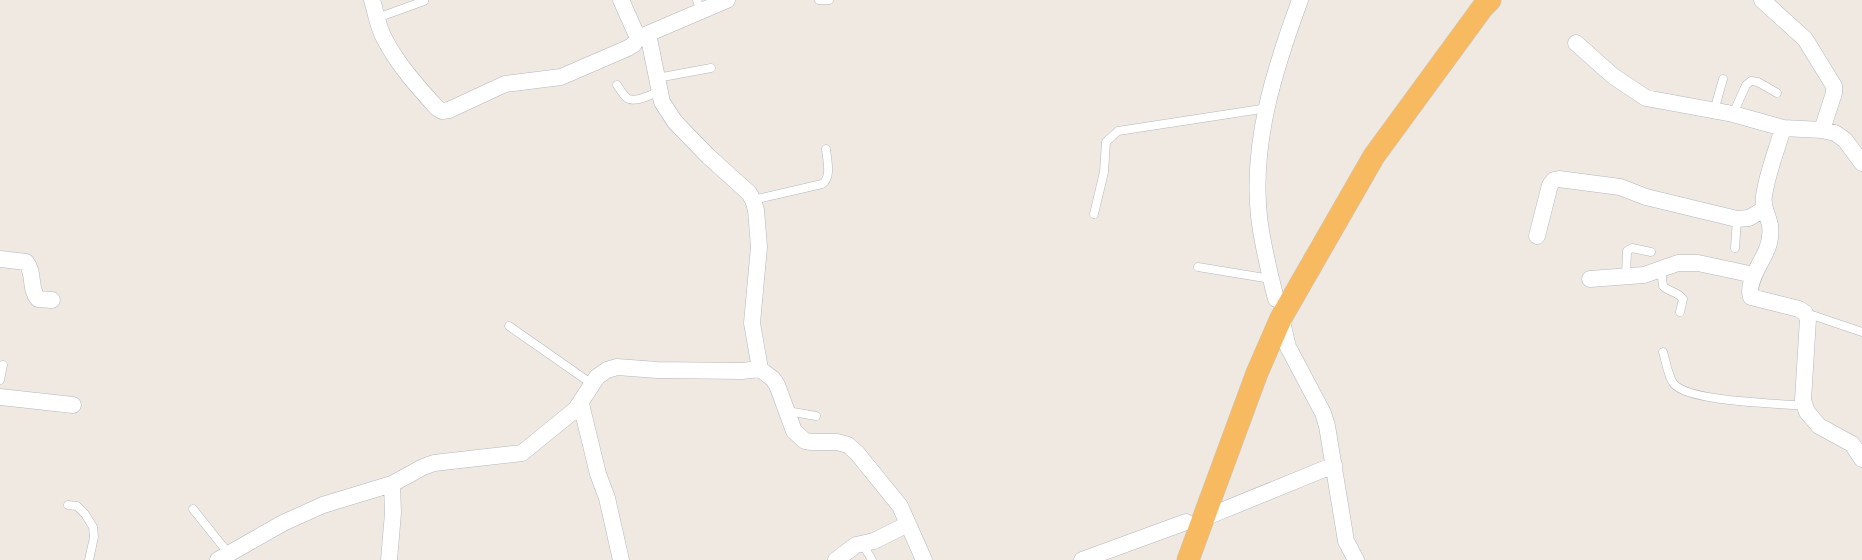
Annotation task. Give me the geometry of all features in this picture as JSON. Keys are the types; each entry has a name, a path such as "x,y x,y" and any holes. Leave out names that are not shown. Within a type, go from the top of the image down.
{"highway":[{"path":"1355,177 1364,149 1469,0"},
{"path":"1173,560 1195,520 1270,310 1276,299 1355,177 1374,156 1483,7 1490,0"},
{"path":"1188,560 1195,520"}],"street":[{"path":"372,0 384,37 404,70 437,108 442,111 449,110 505,84 562,77 628,48 643,36 699,6 727,0"},
{"path":"621,0 643,36 664,106 675,122 708,156 749,193 753,200 756,210 759,247 752,323 760,369 777,385 794,431 805,441 838,442 848,445 857,453 900,506 924,560"},
{"path":"1300,0 1278,67 1261,140 1258,175 1259,215 1266,264 1288,347 1323,413 1327,426 1346,541 1356,560"},
{"path":"1762,0 1805,39 1834,86 1834,93 1822,130"},
{"path":"1576,43 1613,76 1646,98 1733,114 1782,128 1822,130 1835,133 1845,140 1862,163"},
{"path":"1782,128 1764,196 1764,209 1770,225 1770,235 1767,249 1754,275 1750,294 1751,297 1799,309 1805,312 1808,319 1802,400 1807,412 1819,426 1852,444 1862,459"},
{"path":"1537,236 1550,185 1554,180 1559,179 1620,187 1646,197 1738,219 1749,218 1764,209"},
{"path":"0,259 26,262 31,268 34,294 38,299 52,300"},
{"path":"1590,279 1644,274 1678,263 1698,263 1754,275"},
{"path":"223,557 283,523 323,506 392,484 423,467 434,464 522,453 581,404 597,377 607,370 617,368 735,371 760,369"},
{"path":"0,397 73,405"},
{"path":"581,404 598,474 607,498 621,560"},
{"path":"1082,560 1195,520 1334,465"},
{"path":"389,560 393,513 392,484"},
{"path":"836,560 856,545 874,541 908,524"}],"lane":[{"path":"819,0 828,0"},
{"path":"377,18 424,1"},
{"path":"616,85 627,98 636,100 658,84 711,68"},
{"path":"1714,111 1723,79"},
{"path":"1733,114 1746,85 1751,81 1758,82 1777,93"},
{"path":"1094,214 1104,172 1106,142 1118,131 1268,108"},
{"path":"753,200 822,184 828,177 826,149"},
{"path":"1735,248 1738,219"},
{"path":"1626,276 1627,251 1632,248 1651,252"},
{"path":"1198,267 1276,299"},
{"path":"1661,269 1663,286 1680,295 1683,299 1680,312"},
{"path":"1805,312 1862,332"},
{"path":"509,326 592,384"},
{"path":"1663,352 1672,383 1678,388 1689,393 1725,400 1805,406"},
{"path":"0,380 3,365"},
{"path":"786,411 816,416"},
{"path":"68,505 77,506 85,514 93,527 94,537 89,560"},
{"path":"193,509 223,557"},
{"path":"862,543 872,560"}]}
